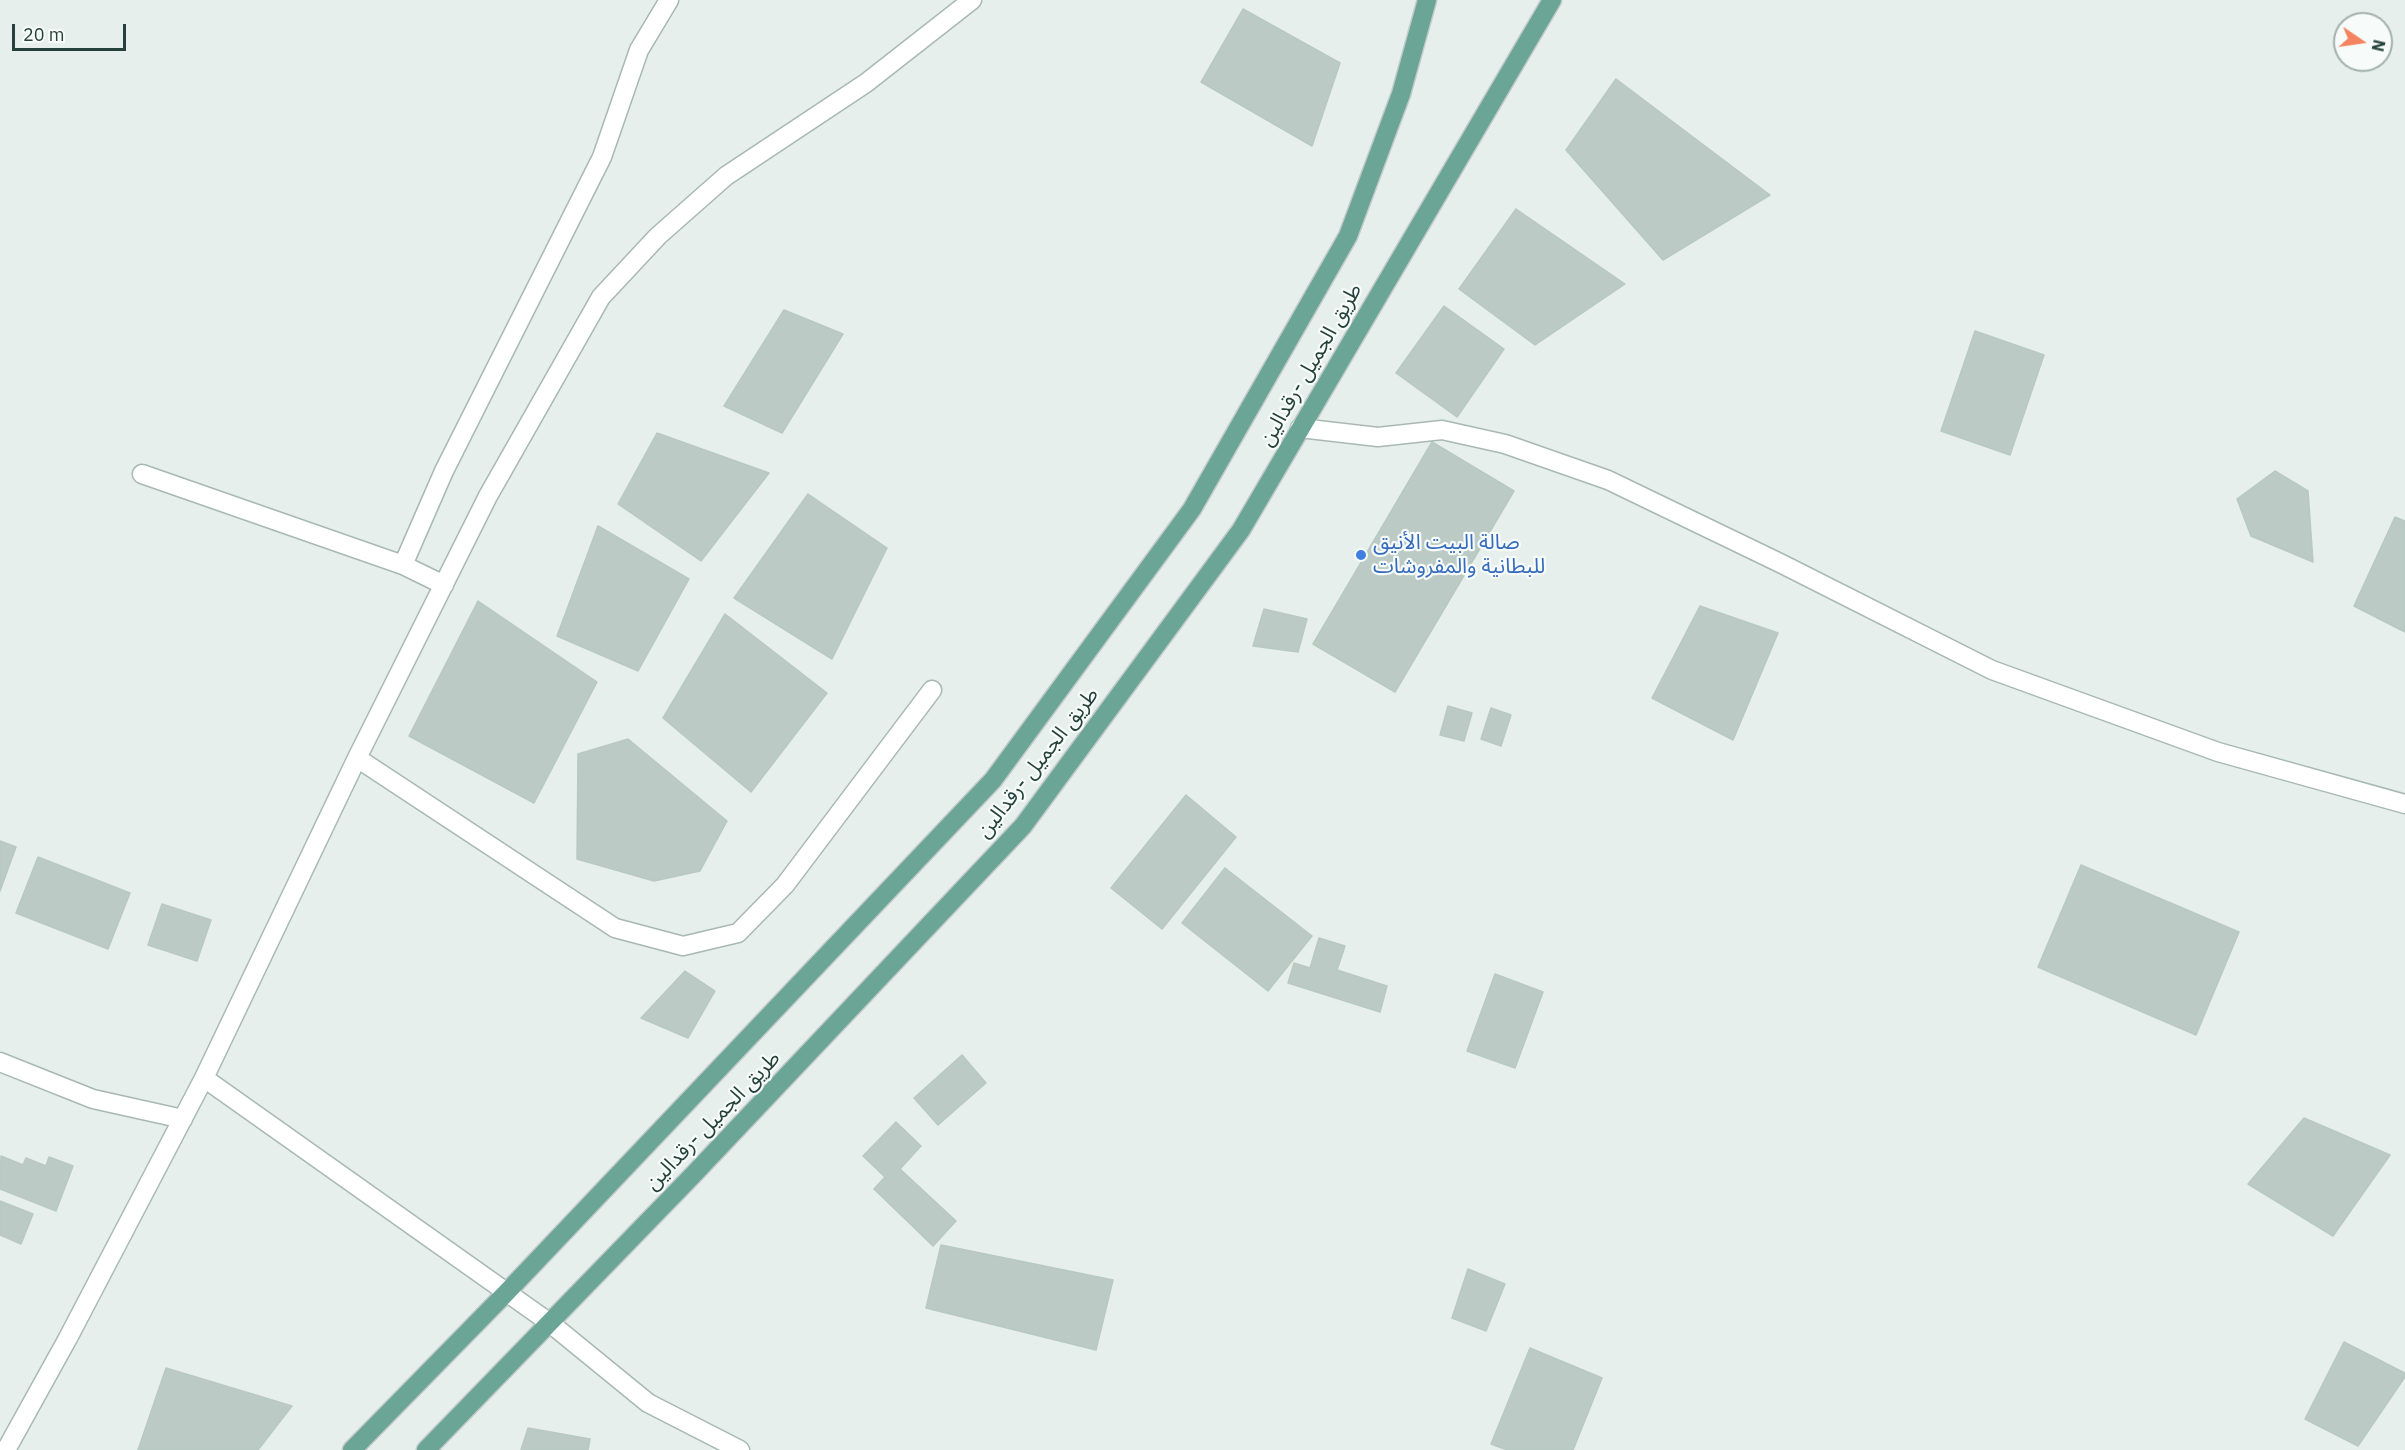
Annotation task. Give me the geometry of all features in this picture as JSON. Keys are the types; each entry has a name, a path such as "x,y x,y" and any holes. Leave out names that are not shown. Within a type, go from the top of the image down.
{"main road":[{"name":"طريق الجميل -رقدالين","path":"352,1450 506,1293 993,780 1192,509 1348,236 1401,94 1427,0"},
{"name":"طريق الجميل -رقدالين","path":"426,1450 692,1176 1023,826 1241,530 1552,0"}],"street":[{"path":"403,565 444,471 602,157 639,50 669,0"},
{"path":"6,1450 68,1338 204,1078 357,758 488,496 601,297 658,236 726,176 866,82 972,0"},
{"path":"1300,428 1378,437 1442,430 1505,444 1608,480 1782,564 1992,670 2218,752 2405,804"},
{"path":"142,474 403,565 444,585"},
{"path":"357,758 615,928 683,946 738,933 777,893 932,690"},
{"path":"0,1062 93,1099 183,1119"},
{"path":"204,1078 550,1323 648,1402 740,1450"}],"building":[{"path":"1243,9 1340,63 1312,146 1201,82"},
{"path":"1616,79 1770,195 1663,260 1566,150"},
{"path":"1516,209 1625,284 1535,345 1459,289"},
{"path":"1444,306 1504,349 1457,417 1396,373"},
{"path":"784,310 843,334 782,433 724,406"},
{"path":"1975,331 2044,355 2010,455 1941,431"},
{"path":"657,433 769,473 701,561 618,504"},
{"path":"1432,442 1514,491 1395,692 1313,644"},
{"path":"2275,471 2308,491 2313,562 2251,536 2237,499"},
{"path":"808,494 887,548 832,659 734,598"},
{"path":"2395,517 2405,521 2405,632 2354,606"},
{"path":"598,526 689,579 638,671 557,636"},
{"path":"478,601 597,682 534,803 409,736"},
{"path":"1700,606 1778,633 1733,740 1652,698"},
{"path":"1264,609 1307,619 1298,652 1253,646"},
{"path":"725,614 827,693 751,792 663,718"},
{"path":"1448,706 1472,713 1464,741 1440,735"},
{"path":"1491,708 1511,715 1501,746 1481,739"},
{"path":"628,739 727,821 700,871 654,881 577,859 578,754"},
{"path":"1186,795 1236,837 1162,929 1111,888"},
{"path":"0,841 16,847 0,891"},
{"path":"38,857 130,893 108,949 16,913"},
{"path":"2081,865 2239,932 2196,1035 2038,967"},
{"path":"1225,868 1312,936 1268,991 1182,923"},
{"path":"162,904 211,920 197,961 148,945"},
{"path":"1319,938 1345,946 1337,970 1387,986 1380,1012 1288,983 1294,963 1310,968"},
{"path":"685,971 715,991 688,1038 641,1018"},
{"path":"1495,974 1543,992 1515,1068 1467,1051"},
{"path":"962,1055 986,1083 938,1125 914,1098"},
{"path":"2304,1118 2390,1155 2333,1236 2248,1184"},
{"path":"896,1122 921,1146 900,1169 956,1221 933,1246 874,1189 885,1177 863,1156"},
{"path":"1,1156 23,1165 26,1158 46,1166 49,1157 73,1166 56,1211 0,1189"},
{"path":"0,1201 33,1214 21,1244 0,1235"},
{"path":"941,1245 1113,1280 1096,1350 926,1308"},
{"path":"1468,1269 1505,1284 1486,1331 1452,1318"},
{"path":"2344,1342 2405,1373 2405,1377 2358,1446 2305,1419"},
{"path":"1530,1348 1602,1378 1573,1450 1507,1450 1491,1444"},
{"path":"166,1368 292,1406 258,1450 138,1450"},
{"path":"528,1428 590,1439 588,1450 521,1450"}],"place":[{"name":"صالة البيت الأنيق للبطانية والمفروشات","path":"1361,555"}]}
